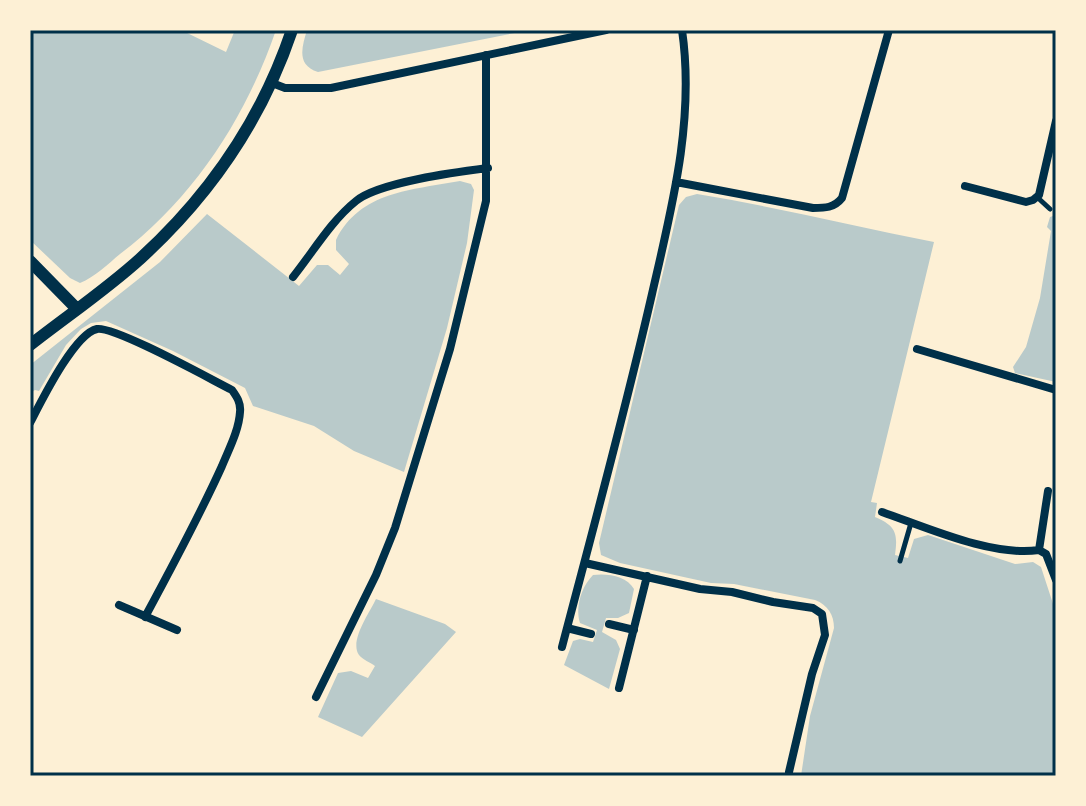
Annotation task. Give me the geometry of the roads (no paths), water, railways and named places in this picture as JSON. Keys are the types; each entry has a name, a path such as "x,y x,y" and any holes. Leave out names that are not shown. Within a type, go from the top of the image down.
{"street":[{"path":"30,345 139,259 185,215 230,158 272,83 292,30"},
{"path":"272,83 285,88 331,88 606,30"},
{"path":"562,647 642,337 676,182 688,89 682,30"},
{"path":"676,182 806,207 836,205 842,198 889,30"},
{"path":"316,697 376,575 403,505 436,400 465,291 486,201 486,55"},
{"path":"965,186 1026,202 1037,197 1056,121"},
{"path":"293,277 338,220 359,199 397,185 488,168"},
{"path":"30,261 76,308"},
{"path":"30,421 69,357 86,335 100,329 114,331 232,390 236,395 240,417 229,450 145,617"},
{"path":"917,349 1056,390"},
{"path":"1039,550 1048,491"},
{"path":"882,512 996,549 1023,553 1039,550 1046,554 1056,580"},
{"path":"585,563 700,589 813,608 822,614 825,635 814,666 789,772"},
{"path":"619,688 647,576"},
{"path":"119,605 177,630"},
{"path":"609,624 634,630"},
{"path":"567,628 591,634"}],"lane":[{"path":"1037,197 1050,209"},
{"path":"900,561 911,522"}]}
